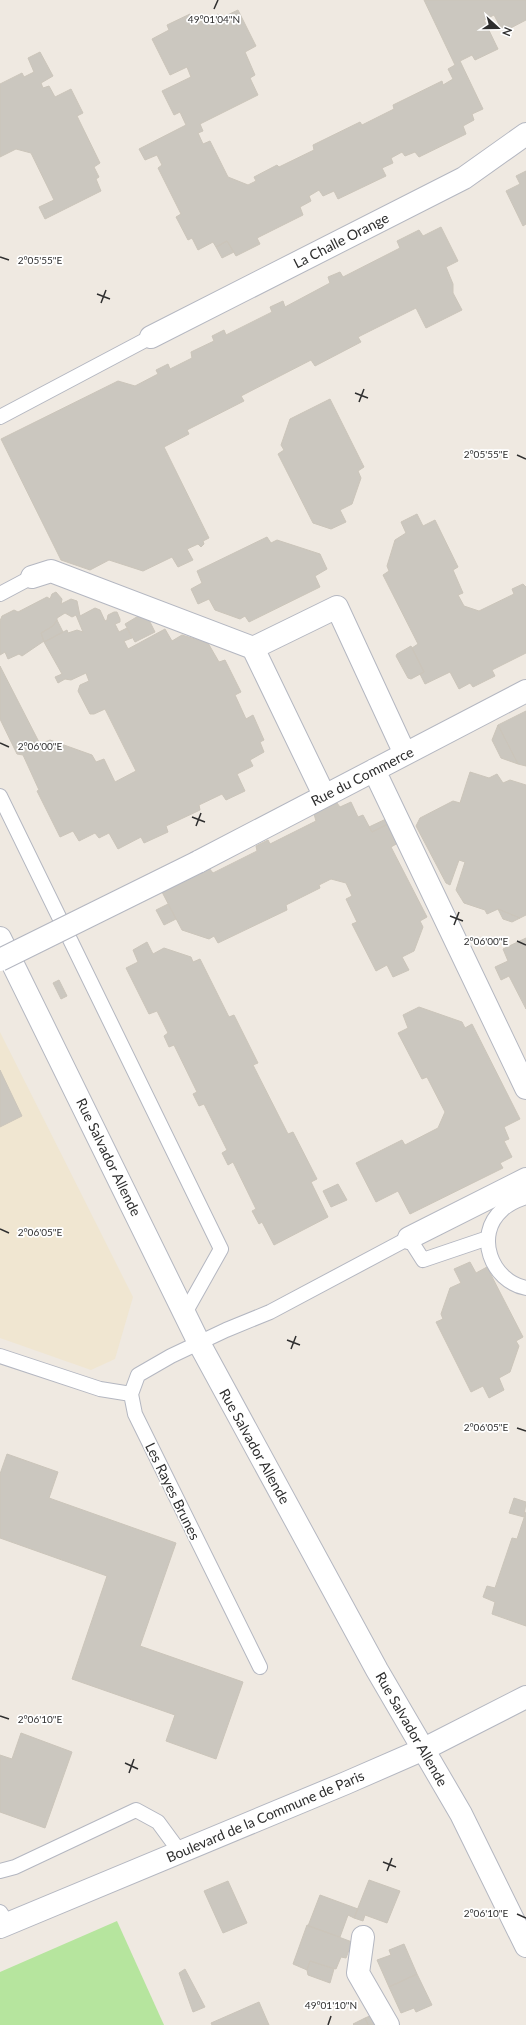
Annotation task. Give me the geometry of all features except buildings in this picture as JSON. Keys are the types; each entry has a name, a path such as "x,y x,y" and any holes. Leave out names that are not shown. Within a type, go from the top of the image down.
{"street":[{"name":"La Challe Orange","path":"151,337 464,178 526,134"},
{"path":"32,577 51,571 253,648 324,795"},
{"path":"253,648 337,607 405,754"},
{"name":"Rue du Commerce","path":"0,960 198,862 526,691"},
{"path":"374,770 526,1088"},
{"name":"Rue Salvador Allende","path":"0,938 199,1343 377,1670 462,1814 526,1946"},
{"path":"408,1238 526,1179"},
{"name":"Boulevard de la Commune de Paris","path":"3,1921 180,1852 346,1783 424,1748 526,1697"},
{"path":"363,1937 358,1973 388,2025"}],"lane":[{"path":"0,417 151,337"},
{"path":"0,594 32,577"},
{"path":"0,796 221,1249 185,1313"},
{"path":"526,1197 514,1201 501,1210 492,1223 488,1238 489,1253 495,1268 505,1279 518,1287 526,1288"},
{"path":"408,1238 423,1260 488,1238"},
{"name":"Les Rayes Brunes","path":"260,1667 135,1414 132,1394 138,1375 171,1356 270,1312 408,1238"},
{"path":"0,1356 100,1389 132,1394"},
{"path":"0,1871 15,1867 136,1810 158,1822 180,1852"}],"shaded area":[{"path":"0,1032 133,1297 115,1359 91,1370 0,1338"}],"green space":[{"path":"117,1921 164,2025 0,2025 0,1972"}]}
